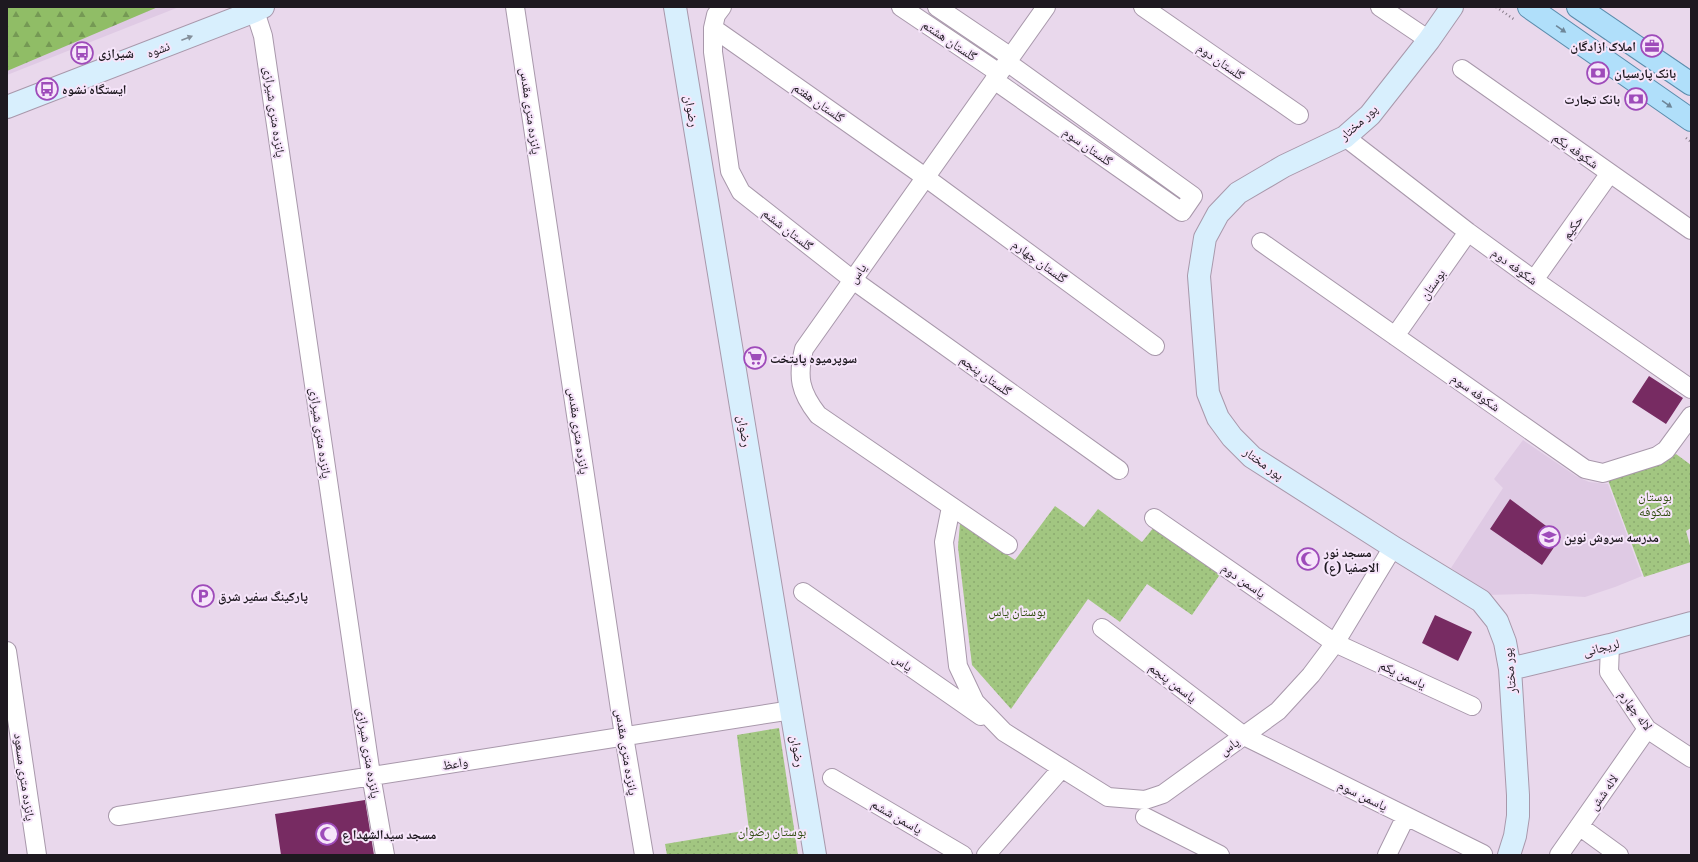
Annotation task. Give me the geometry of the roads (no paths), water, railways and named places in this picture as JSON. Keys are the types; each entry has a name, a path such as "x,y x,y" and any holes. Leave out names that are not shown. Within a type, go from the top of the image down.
{"main road":[{"name":"نشوه","path":"7,91 136,43 224,7"},
{"name":"رضوان","path":"675,7 815,855"},
{"name":"پور مختار","path":"1452,7 1429,40 1370,115 1344,137 1284,166 1238,194 1218,214 1205,238 1199,276 1208,393 1218,418 1232,437 1252,457 1393,548 1481,601 1497,621 1505,642 1510,669 1518,809 1515,836 1509,855"},
{"path":"1529,7 1689,116"},
{"path":"1578,7 1691,84"},
{"name":"نشوه","path":"7,107 257,8"},
{"name":"لریجانی","path":"1510,669 1691,624"}],"street":[{"name":"پانزده متری مقدس","path":"515,7 624,736 644,855"},
{"path":"713,28 716,14 722,7"},
{"name":"گلستان هشتم","path":"902,7 1002,68"},
{"name":"گلستان هشتم","path":"937,7 1002,68"},
{"name":"یاس","path":"1008,545 818,415 807,401 801,384 800,366 804,349 1046,7"},
{"name":"گلستان دوم","path":"1143,7 1299,114"},
{"path":"1380,7 1429,40"},
{"name":"پانزده متری شیرازی","path":"257,8 264,36 371,776 385,855"},
{"name":"گلستان ششم","path":"713,28 713,52 730,171 741,192 853,280"},
{"name":"گلستان هفتم","path":"713,28 925,177"},
{"name":"گلستان سوم","path":"1002,68 1193,196 1182,212 1002,68"},
{"name":"شکوفه یکم","path":"1462,70 1691,230"},
{"name":"شکوفه دوم","path":"1344,137 1468,232 1534,280 1691,389"},
{"name":"حکیم","path":"1534,280 1610,173"},
{"name":"گلستان چهارم","path":"925,177 1155,346"},
{"name":"بوستان","path":"1395,336 1468,232"},
{"name":"شکوفه سوم","path":"1261,242 1585,469 1603,473 1656,456 1666,450 1691,416"},
{"name":"گلستان پنجم","path":"853,280 1118,470"},
{"name":"یاس","path":"952,507 944,542 958,666 975,702 1004,732"},
{"name":"یاسمن دوم","path":"1154,518 1335,643"},
{"name":"یاس","path":"803,592 1004,732 1108,798 1145,800 1162,794 1278,712 1311,676 1335,643 1393,548"},
{"name":"یاسمن پنجم","path":"1102,628 1244,736"},
{"name":"یاسمن یکم","path":"1335,643 1472,706"},
{"name":"لاله چهارم","path":"1610,645 1609,672 1647,728 1691,758"},
{"name":"پانزده متری مسعود","path":"7,651 37,855"},
{"name":"واعظ","path":"118,816 792,710"},
{"name":"لاله شش","path":"1559,855 1647,728"},
{"name":"یاسمن سوم","path":"1244,736 1483,854"},
{"path":"986,855 1062,768"},
{"name":"یاسمن ششم","path":"832,778 963,855"},
{"path":"1387,855 1406,816"},
{"path":"1145,817 1220,855"},
{"path":"1579,826 1619,855"}],"place":[{"name":"املاک ازادگان","path":"1652,46"},
{"name":"شیرازی","path":"82,53"},
{"name":"بانک پارسیان","path":"1598,73"},
{"name":"ایستگاه نشوه","path":"47,89"},
{"name":"بانک تجارت","path":"1636,99"},
{"name":"سوپرمیوه پایتخت","path":"755,358"},
{"name":"مدرسه سروش نوین","path":"1549,537"},
{"name":"مسجد نور الاصفیا (ع)","path":"1308,559"},
{"name":"پارکینگ سفیر شرق","path":"203,596"},
{"name":"مسجد سیدالشهدا ع","path":"327,834"}],"park label":[{"name":"بوستان شکوفه","path":"1655,504"},
{"name":"بوستان یاس","path":"1017,611"},
{"name":"بوستان رضوان","path":"772,831"}]}
